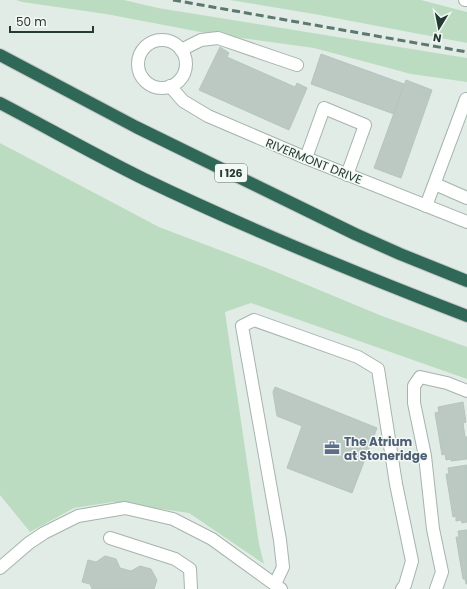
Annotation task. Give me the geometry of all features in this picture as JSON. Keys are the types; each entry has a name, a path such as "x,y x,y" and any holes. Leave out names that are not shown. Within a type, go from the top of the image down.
{"highway":[{"name":"I 126","path":"0,55 136,127 355,234 467,281"},
{"path":"0,103 143,178 220,214 297,248 467,316"}],"street":[{"path":"181,50 201,40 218,38 297,65"},
{"path":"160,40 168,41 175,44 181,50 186,64 185,71 177,83 162,88 147,83 142,77 138,69 140,53 152,42 160,40"},
{"name":"RIVERMONT DRIVE","path":"170,86 183,101 208,116 347,175 467,222"},
{"path":"426,206 466,99"},
{"path":"306,158 324,108 365,125 347,175"},
{"path":"435,184 467,198"},
{"path":"0,568 44,533 78,516 125,508 173,519 205,536 278,587 283,566 280,540 242,326 254,320 358,357 378,369 396,484 412,561 405,585 402,589"},
{"path":"436,589 442,572 433,529 425,456 414,403 414,386 420,377 447,383 467,391"},
{"path":"110,538 175,559 190,569 191,589"}],"green space":[{"path":"16,0 124,0 158,8 467,58 467,82 411,74 314,48 211,34 106,14"},
{"path":"230,0 421,0 467,12 467,43 314,14"},
{"path":"0,143 159,227 264,267 382,316 467,347 467,379 251,303 225,312 259,544 264,564 189,513 113,502 74,508 30,532 0,495"}],"building":[{"path":"220,47 229,53 227,57 295,87 297,83 307,88 289,130 199,90"},
{"path":"321,54 404,84 394,114 311,84"},
{"path":"406,80 432,90 401,178 374,168"},
{"name":"The Atrium at Stoneridge","path":"275,387 377,428 352,493 287,468 302,426 277,416 273,392"},
{"path":"463,402 466,422 463,423 465,437 467,437 467,459 451,461 451,459 446,460 445,454 442,455 435,413 439,412 438,407"},
{"path":"467,465 467,522 462,523 461,520 456,521 456,516 453,517 446,474 449,474 448,468"},
{"path":"467,530 466,584 465,579 463,579 456,537 459,537 458,531"},
{"path":"105,556 116,559 120,568 131,571 140,566 151,569 157,580 154,589 92,589 90,584 82,582 88,560 96,562"}],"railway":[{"path":"173,0 467,52"}],"place":[{"name":"The Atrium at Stoneridge","path":"332,448"}]}
